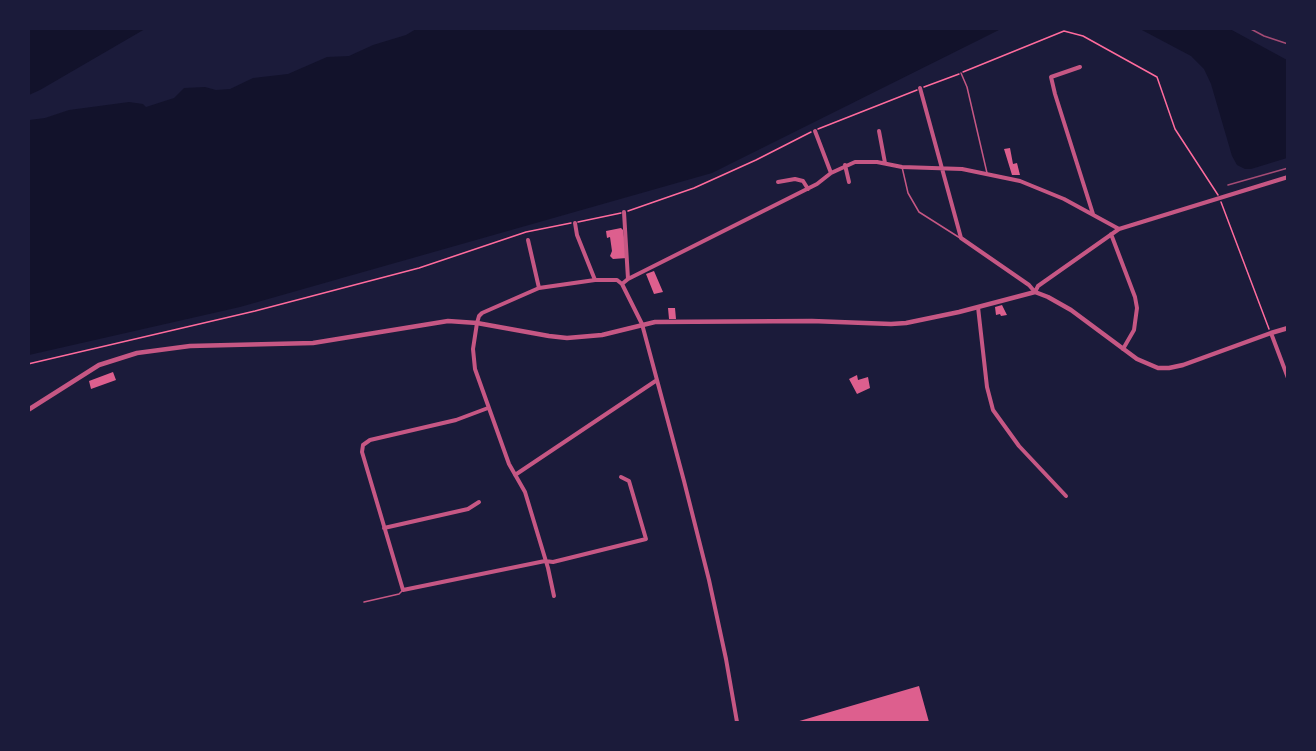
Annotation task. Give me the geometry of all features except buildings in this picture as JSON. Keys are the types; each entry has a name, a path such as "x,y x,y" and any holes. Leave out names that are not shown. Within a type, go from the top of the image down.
{"street":[{"path":"1080,67 1051,77 1094,215"},
{"path":"920,88 961,238 1029,285 1035,292 1071,310 1147,364 1169,368 1287,328"},
{"path":"814,131 831,173"},
{"path":"879,131 885,163"},
{"path":"622,284 808,189 831,173 855,162 987,173 1020,181 1119,229"},
{"path":"845,165 849,182"},
{"path":"28,410 99,365 137,353 190,346 297,345 432,322 477,323 567,338 602,335 655,322 906,323 1035,292 1038,286 1119,229 1287,177"},
{"path":"778,182 795,179 803,181 808,189"},
{"path":"624,212 628,279"},
{"path":"575,223 595,280"},
{"path":"1111,234 1137,308 1134,330 1123,349"},
{"path":"528,240 538,288"},
{"path":"554,596 525,492 488,408 472,357 477,323 482,313 538,288 595,280 617,280 622,284 642,324 709,580 737,723"},
{"path":"978,307 987,387 993,410 1019,446 1066,496"},
{"path":"1271,333 1287,378"},
{"path":"516,475 657,380"},
{"path":"488,408 456,420 370,440 363,444 362,452 403,590 545,561 553,562 646,539 629,481 621,477"},
{"path":"384,528 468,509 479,501"}],"lane":[{"path":"961,73 967,87 987,173"},
{"path":"902,167 908,193 919,212 961,238"},
{"path":"364,602 399,594 403,590"}],"path":[{"path":"28,364 255,311 419,268 526,232 624,212 694,188 845,117 1064,31 1083,36 1157,77 1175,129 1220,198 1271,333"}],"shaded area":[{"path":"29,28 145,28 145,29 29,95"},
{"path":"416,29 1001,29 712,173 240,307 29,355 29,120 45,118 69,110 129,102 143,104 146,107 174,98 184,88 230,89 253,78 288,74 327,57 349,56 373,45 406,35"},
{"path":"1140,29 1230,29 1287,60 1287,158 1251,169 1237,165 1232,156 1211,84 1204,69 1191,56"}],"railway":[{"path":"1249,28 1288,44"},
{"path":"1228,185 1288,168"}]}
